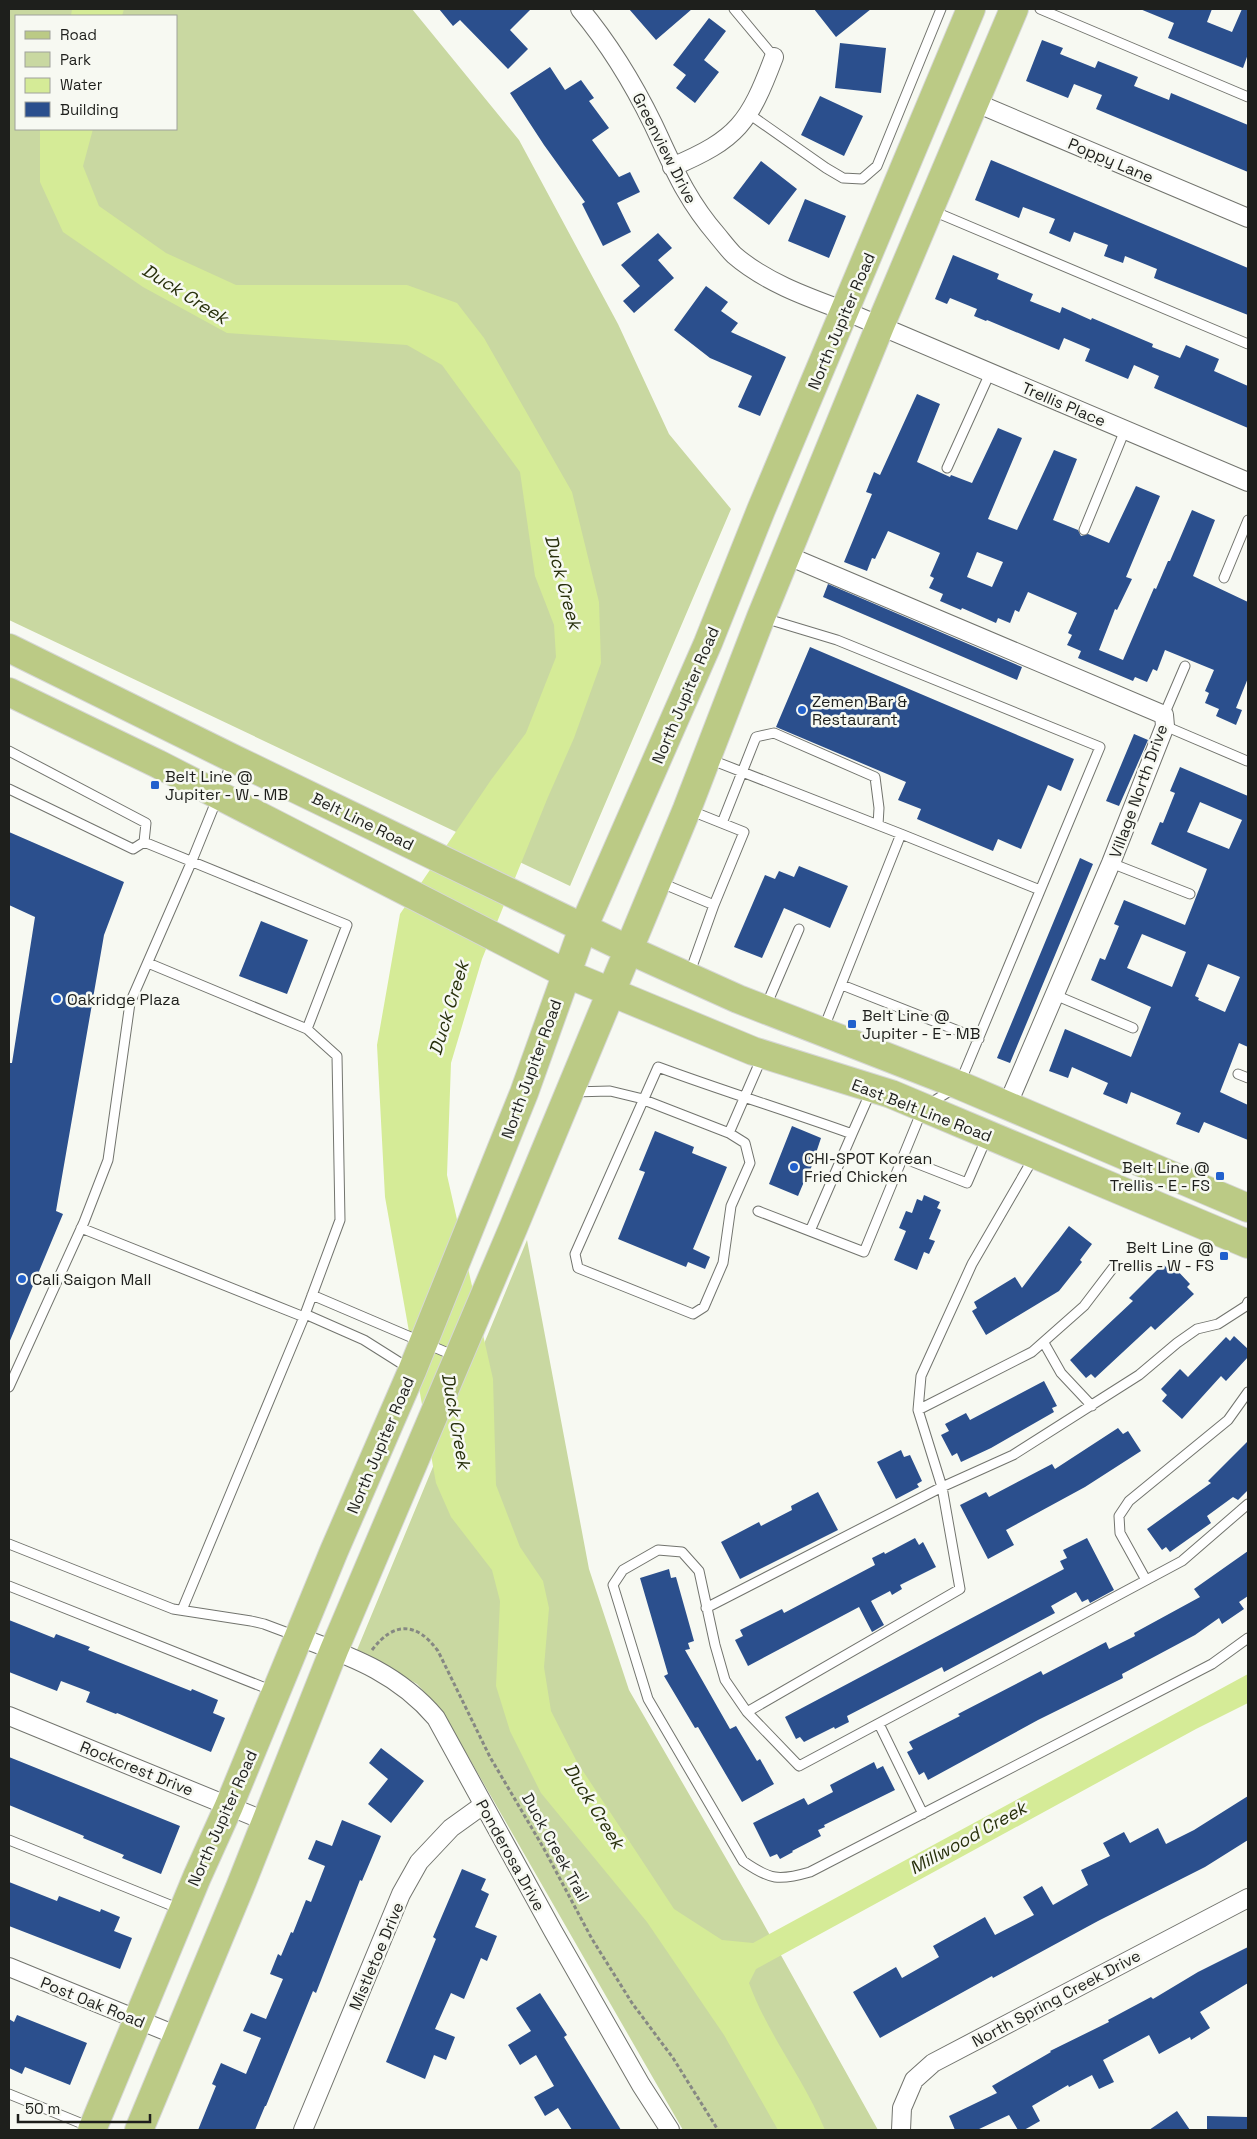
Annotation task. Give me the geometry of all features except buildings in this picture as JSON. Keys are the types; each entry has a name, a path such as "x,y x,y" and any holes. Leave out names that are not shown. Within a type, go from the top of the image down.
{"main road":[{"name":"North Jupiter Road","path":"92,2129 424,1342 515,1114 583,928 725,601 971,9"},
{"path":"139,2130 334,1650 514,1226 627,949 708,758 761,617 880,326 1014,9"},
{"path":"725,601 761,617"},
{"name":"Belt Line Road","path":"9,648 583,928"},
{"path":"9,692 158,764 565,973"},
{"path":"583,928 765,1009 959,1085 1248,1208"},
{"name":"East Belt Line Road","path":"565,973 763,1054 872,1089 923,1108 1248,1244"}],"street":[{"name":"Greenview Drive","path":"580,9 600,33 628,78 653,124 672,168 698,213 734,255 765,276 802,294 880,326"},
{"path":"672,168 720,144 737,130 749,114 762,89 774,57"},
{"name":"Poppy Lane","path":"974,102 1248,218"},
{"name":"Trellis Place","path":"880,326 1248,482"},
{"name":"Village North Drive","path":"786,555 1165,721 1111,863 1007,1106"},
{"name":"Ponderosa Drive","path":"299,1637 334,1650 391,1677 420,1699 436,1718 636,2077 670,2130"},
{"name":"Rockcrest Drive","path":"9,1716 265,1821"},
{"name":"Mistletoe Drive","path":"303,2130 401,1894 419,1862 451,1828 483,1805"},
{"name":"North Spring Creek Drive","path":"901,2130 902,2108 914,2080 933,2063 1248,1898"},
{"name":"Post Oak Road","path":"9,1968 178,2036"}],"lane":[{"path":"734,9 774,57"},
{"path":"749,114 834,173 843,178 862,180 877,166 941,9"},
{"path":"1040,9 1248,97"},
{"path":"930,210 1248,344"},
{"path":"947,468 990,373"},
{"path":"1084,530 1125,430"},
{"path":"1224,578 1248,520"},
{"path":"758,1212 864,1252 923,1108 959,1085 1100,747 837,640 761,617"},
{"path":"1185,666 1165,721 1247,761"},
{"path":"722,823 756,736 774,733 875,776 879,808 878,825"},
{"path":"9,750 146,823 144,842"},
{"path":"708,758 1040,890"},
{"path":"9,1387 81,1228 108,1160 130,1004 192,863 234,759"},
{"path":"9,789 133,849 144,842"},
{"path":"687,809 744,832 714,905 688,976"},
{"path":"822,1032 901,834"},
{"path":"144,842 347,925 307,1029"},
{"path":"1111,863 1190,894"},
{"path":"656,881 714,905"},
{"path":"765,1009 799,930"},
{"path":"148,963 307,1029 337,1056 340,1220 304,1316 182,1610"},
{"path":"842,985 979,1039"},
{"path":"1055,995 1133,1028"},
{"path":"729,1133 763,1054"},
{"path":"570,1092 610,1091 644,1100 729,1133 745,1143 750,1163 731,1206 723,1264 704,1307 693,1314 578,1268 575,1254 644,1100 658,1067 744,1099 792,1112 852,1134"},
{"path":"1238,1074 1248,1078"},
{"path":"810,1231 872,1089"},
{"path":"902,1158 967,1183 988,1135"},
{"path":"747,1712 960,1589 942,1486 918,1410 921,1376 972,1264 1035,1155"},
{"path":"81,1228 364,1340 412,1371"},
{"path":"918,1410 1032,1352 1084,1306 1116,1264"},
{"path":"312,1294 458,1357"},
{"path":"706,1608 942,1486 1014,1455 1139,1375 1197,1329 1218,1324 1246,1306 1248,1302"},
{"path":"1044,1343 1061,1373 1092,1406"},
{"path":"1146,1580 1120,1533 1119,1516 1129,1501 1228,1420 1248,1392"},
{"path":"1248,1504 1182,1561 799,1766 747,1712 725,1680 714,1645 699,1571 682,1552 658,1550 623,1570 613,1585 648,1699 743,1861 762,1874 787,1879 810,1872 1212,1664 1248,1638"},
{"path":"9,1544 173,1609 264,1624 299,1637"},
{"path":"9,1586 276,1692"},
{"path":"879,1724 922,1814"},
{"path":"9,1840 183,1910"},
{"path":"9,2094 92,2129"}],"path":[{"name":"Duck Creek Trail","path":"363,1663 381,1639 390,1631 400,1628 411,1629 422,1633 430,1640 438,1651 490,1757 543,1847 592,1939 632,2003 683,2075 718,2130"}],"green space":[{"path":"9,9 412,9 519,140 618,324 669,434 731,509 570,886 9,620"},
{"path":"527,1240 589,1569 629,1690 757,1912 878,2130 683,2130 442,1711 417,1684 357,1650"}],"water":[{"path":"72,9 124,9 122,15 71,15"},
{"path":"40,130 93,130 83,166 99,206 166,253 236,285 407,285 457,303 484,338 572,492 599,602 601,663 574,738 482,959 451,1063 447,1175 493,1379 496,1485 520,1547 543,1581 549,1608 544,1667 551,1711 577,1762 674,1909 722,1940 753,1943 1248,1674 1248,1703 1196,1729 756,1969 749,1983 757,2002 825,2130 778,2130 724,2035 647,1922 541,1793 510,1731 496,1686 500,1601 492,1570 451,1517 436,1483 385,1197 377,1045 400,914 491,780 526,733 556,657 554,625 535,576 520,472 442,365 407,345 227,333 143,287 63,232 40,182"}],"place":[{"name":"Zemen Bar & Restaurant","path":"802,710"},
{"name":"Belt Line @ Jupiter - W - MB","path":"155,785"},
{"name":"Oakridge Plaza","path":"57,999"},
{"name":"Belt Line @ Jupiter - E - MB","path":"852,1024"},
{"name":"CHI-SPOT Korean Fried Chicken","path":"794,1167"},
{"name":"Belt Line @ Trellis - E - FS","path":"1220,1176"},
{"name":"Belt Line @ Trellis - W - FS","path":"1224,1256"},
{"name":"Cali Saigon Mall","path":"22,1279"}],"water label":[{"name":"Duck Creek","path":"185,294"},
{"name":"Duck Creek","path":"563,582"},
{"name":"Duck Creek","path":"449,1008"},
{"name":"Duck Creek","path":"456,1421"},
{"name":"Duck Creek","path":"594,1806"},
{"name":"Millwood Creek","path":"968,1838"}]}
